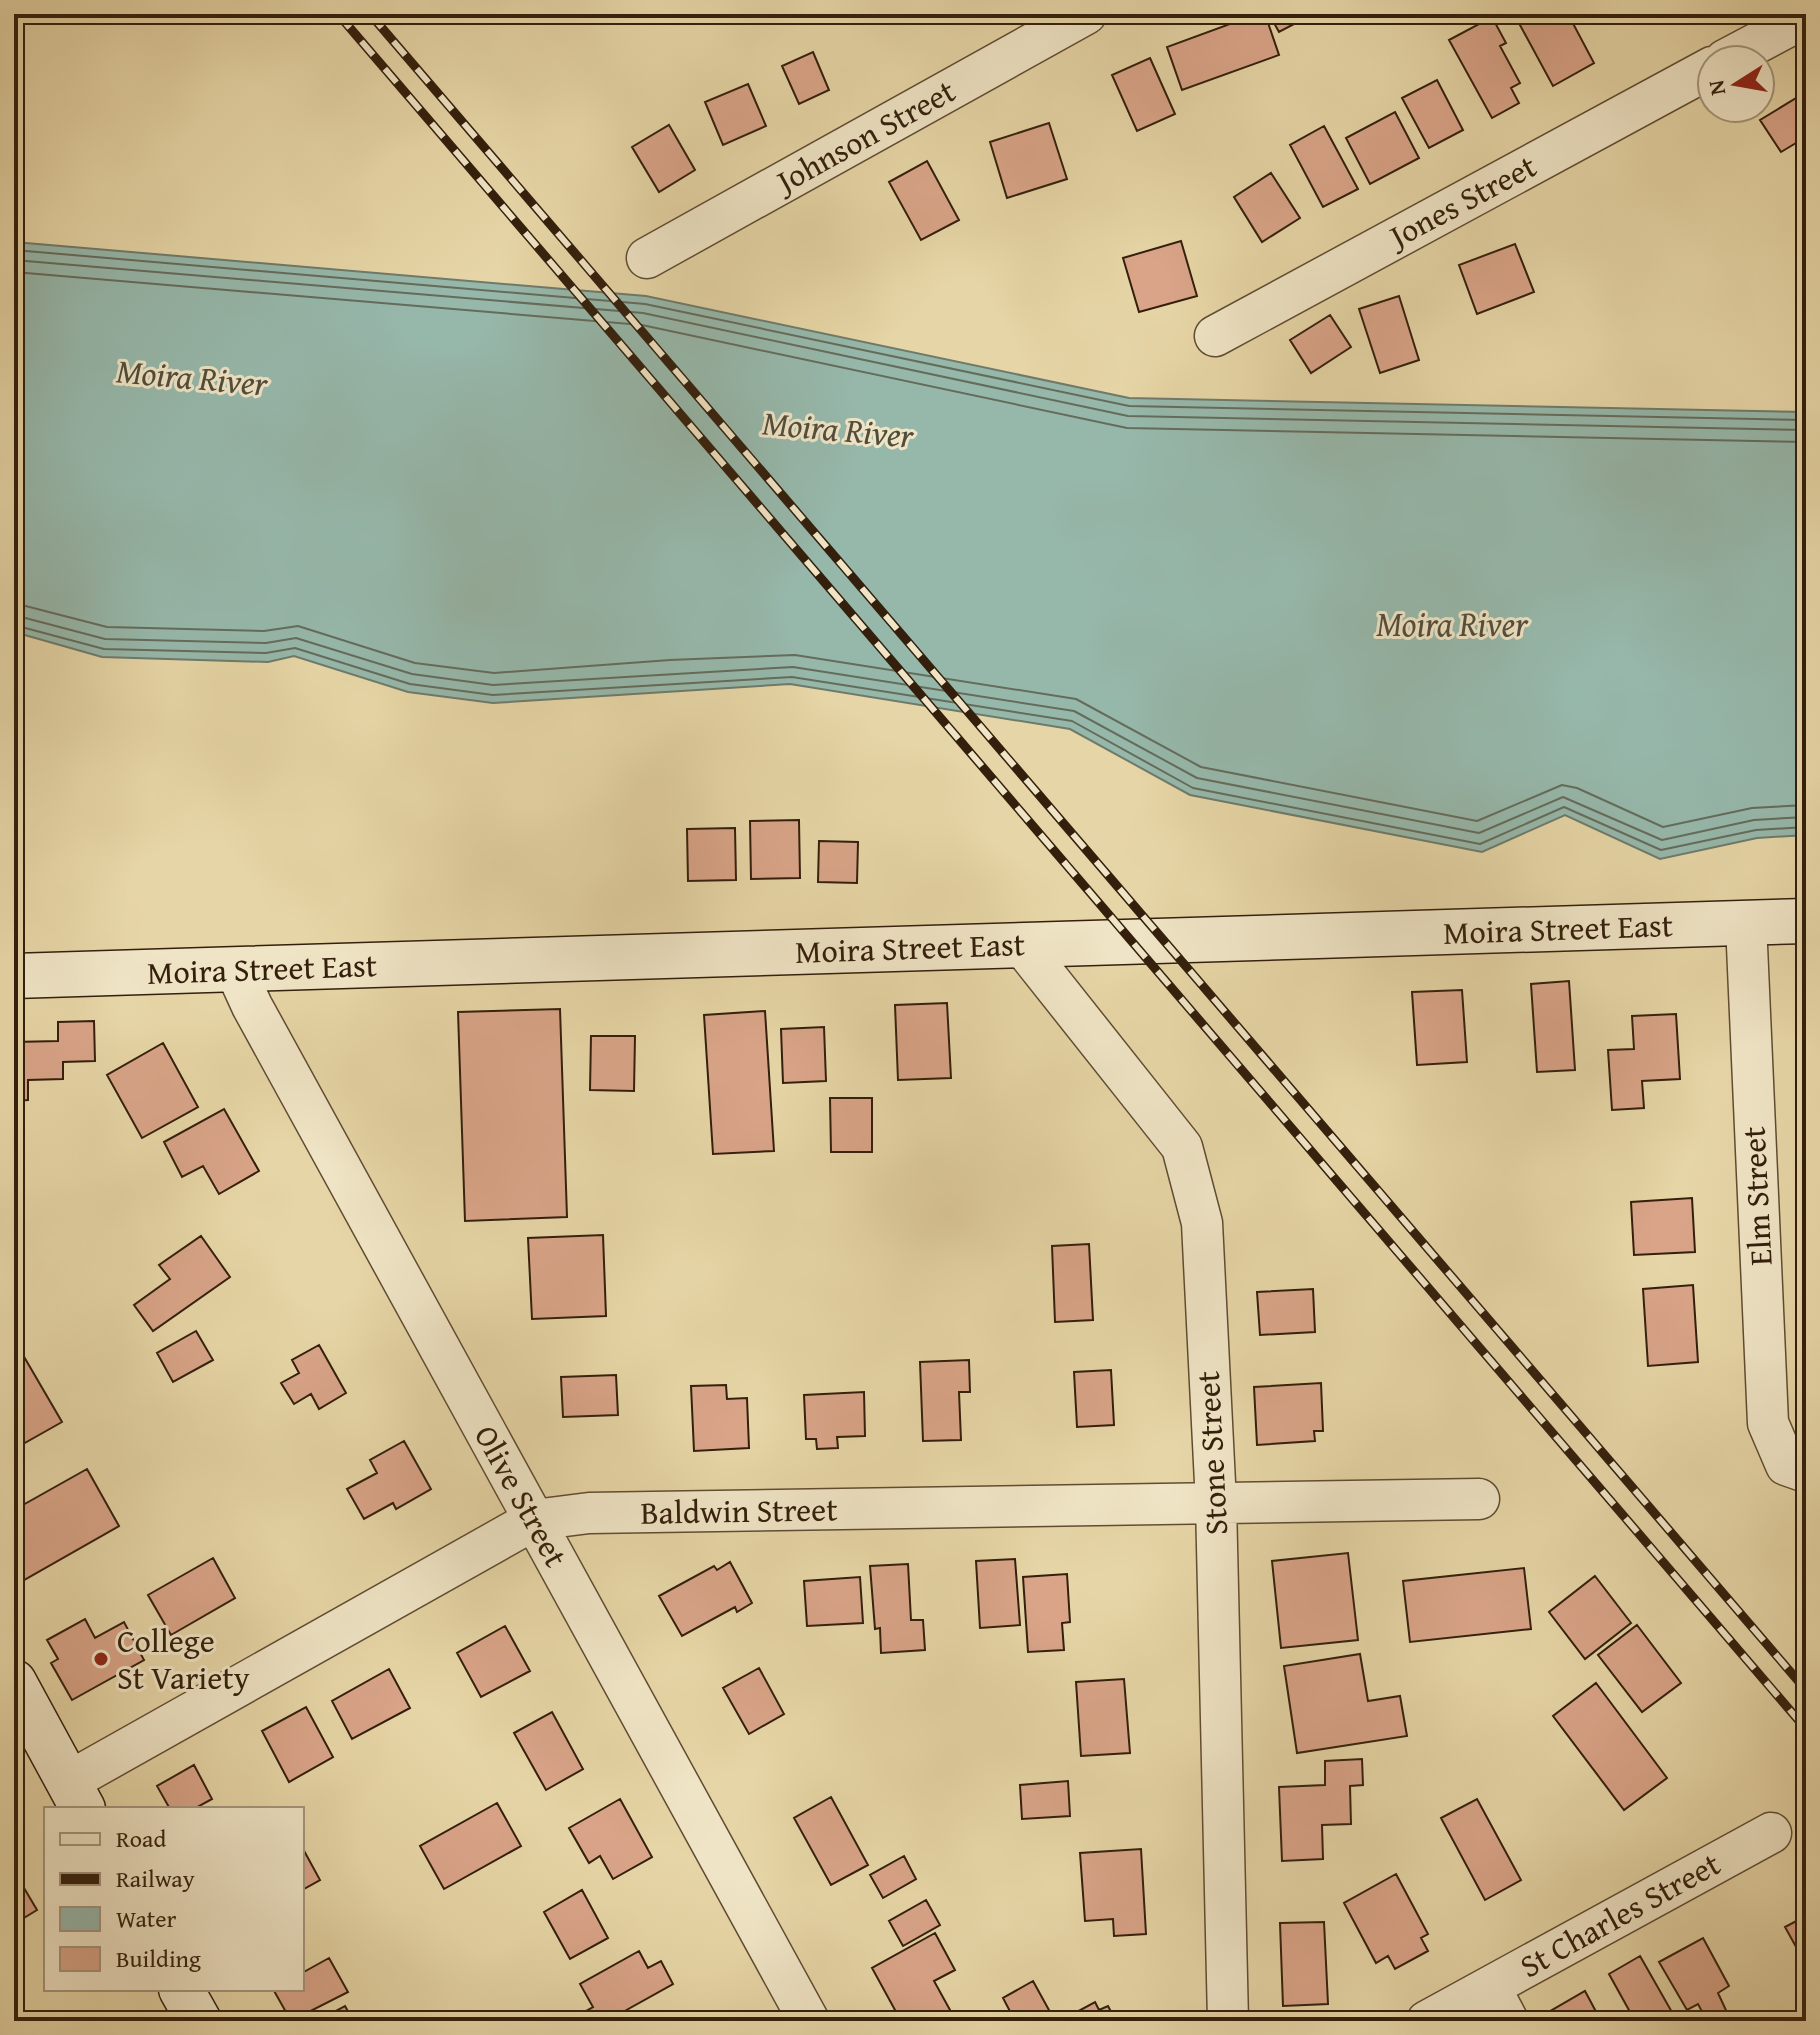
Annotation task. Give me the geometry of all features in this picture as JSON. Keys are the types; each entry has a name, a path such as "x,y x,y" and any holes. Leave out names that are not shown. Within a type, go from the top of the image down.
{"street":[{"name":"Johnson Street","path":"647,258 1086,14"},
{"path":"1755,44 1806,17"},
{"name":"Jones Street","path":"1215,336 1696,76"},
{"name":"Moira Street East","path":"14,976 1021,944 1135,944 1806,921"},
{"name":"Elm Street","path":"1746,923 1768,1423 1796,1468"},
{"name":"Stone Street","path":"1021,944 1182,1147 1202,1223 1216,1503 1228,2021"},
{"name":"Olive Street","path":"236,971 252,1006 809,2021"},
{"name":"Baldwin Street","path":"75,1796 534,1520 589,1513 1479,1499"},
{"path":"14,1682 75,1796"},
{"name":"St Charles Street","path":"1427,2021 1499,2004 1771,1833"},
{"path":"182,1991 199,2021"}],"water":[{"name":"Moira River","path":"14,242 646,296 1129,398 1806,412 1806,835 1757,838 1660,859 1565,815 1482,852 1190,795 1070,729 790,684 493,703 408,692 294,656 268,662 102,657 14,632"}],"building":[{"path":"1257,14 1265,14 1279,55 1182,90 1167,47"},
{"path":"1269,14 1313,14 1279,32"},
{"path":"1514,14 1568,14 1594,63 1553,86"},
{"path":"1492,17 1506,43 1500,46 1520,83 1511,88 1519,103 1492,118 1449,40"},
{"path":"813,52 829,90 799,104 782,66"},
{"path":"1150,58 1175,114 1137,131 1112,75"},
{"path":"1437,80 1463,130 1429,148 1402,98"},
{"path":"748,84 766,126 723,145 705,102"},
{"path":"1806,92 1806,137 1781,152 1763,124 1776,124 1776,110"},
{"path":"1395,112 1419,158 1370,184 1346,138"},
{"path":"1049,123 1067,179 1007,198 990,142"},
{"path":"669,125 695,170 659,192 632,147"},
{"path":"1324,126 1358,189 1323,207 1290,145"},
{"path":"927,161 959,220 921,240 889,182"},
{"path":"1271,173 1300,218 1262,242 1234,197"},
{"path":"1181,241 1197,296 1139,312 1123,258"},
{"path":"1515,244 1534,292 1477,314 1459,265"},
{"path":"1399,296 1419,360 1380,373 1359,309"},
{"path":"1330,315 1351,347 1311,373 1290,340"},
{"path":"799,820 800,878 751,879 750,821"},
{"path":"735,828 736,880 688,881 687,829"},
{"path":"819,841 858,842 857,883 818,882"},
{"path":"1569,981 1575,1070 1537,1072 1531,984"},
{"path":"1462,990 1467,1062 1417,1065 1412,992"},
{"path":"947,1003 951,1078 898,1080 895,1005"},
{"path":"560,1009 567,1217 465,1221 458,1012"},
{"path":"765,1011 774,1151 713,1154 704,1015"},
{"path":"1676,1014 1680,1079 1642,1081 1644,1108 1612,1110 1608,1050 1634,1049 1632,1016"},
{"path":"94,1021 95,1061 63,1062 63,1079 28,1080 28,1100 14,1101 14,1042 58,1041 58,1022"},
{"path":"824,1027 826,1081 783,1083 781,1029"},
{"path":"591,1036 635,1036 634,1091 590,1090"},
{"path":"163,1043 198,1107 142,1138 107,1075"},
{"path":"830,1098 872,1098 872,1152 831,1152"},
{"path":"224,1109 259,1171 219,1194 203,1166 182,1177 164,1142"},
{"path":"1692,1198 1695,1252 1634,1255 1631,1202"},
{"path":"603,1235 606,1316 532,1319 528,1238"},
{"path":"201,1236 230,1277 153,1331 134,1305 170,1279 159,1265"},
{"path":"1089,1244 1093,1320 1055,1322 1052,1246"},
{"path":"1693,1285 1698,1362 1648,1366 1643,1289"},
{"path":"1313,1289 1315,1332 1260,1335 1257,1292"},
{"path":"196,1331 213,1360 173,1382 157,1353"},
{"path":"319,1345 346,1393 319,1409 311,1394 294,1404 281,1383 299,1373 292,1360"},
{"path":"23,1355 62,1422 14,1449 14,1360"},
{"path":"969,1360 970,1392 959,1392 961,1440 923,1441 920,1362"},
{"path":"1111,1370 1114,1425 1077,1427 1074,1372"},
{"path":"616,1375 618,1415 563,1417 561,1377"},
{"path":"1321,1383 1323,1431 1314,1431 1315,1441 1257,1445 1254,1387"},
{"path":"726,1385 727,1399 747,1398 749,1448 694,1451 691,1386"},
{"path":"864,1392 865,1436 837,1437 838,1448 817,1449 816,1439 806,1439 804,1395"},
{"path":"404,1441 431,1489 396,1509 393,1503 364,1519 347,1489 377,1473 370,1460"},
{"path":"87,1469 119,1526 17,1584 14,1578 14,1510"},
{"path":"1348,1553 1358,1640 1281,1648 1272,1561"},
{"path":"213,1558 235,1598 171,1635 148,1595"},
{"path":"1015,1559 1020,1625 980,1628 976,1561"},
{"path":"730,1562 752,1603 737,1612 735,1607 682,1636 659,1596 714,1566 717,1570"},
{"path":"908,1564 911,1620 923,1620 925,1650 881,1653 880,1628 875,1629 870,1566"},
{"path":"1524,1568 1531,1629 1410,1642 1403,1581"},
{"path":"1067,1574 1070,1622 1062,1623 1064,1650 1028,1652 1023,1577"},
{"path":"1595,1576 1631,1623 1585,1659 1549,1612"},
{"path":"860,1577 863,1623 807,1626 804,1581"},
{"name":"College St Variety","path":"85,1619 95,1638 124,1622 144,1660 72,1700 51,1663 58,1659 47,1640"},
{"name":"College St Variety","path":"85,1619 95,1638 124,1622 144,1660 72,1700 51,1663 58,1659 47,1640"},
{"path":"1637,1625 1681,1683 1642,1712 1598,1655"},
{"path":"505,1626 530,1671 481,1697 457,1653"},
{"path":"1360,1654 1368,1701 1400,1696 1407,1736 1297,1753 1284,1666"},
{"path":"759,1668 784,1714 749,1734 723,1688"},
{"path":"389,1669 410,1708 352,1739 332,1701"},
{"path":"1124,1679 1130,1753 1081,1756 1076,1682"},
{"path":"1596,1683 1667,1778 1624,1810 1553,1716"},
{"path":"306,1707 333,1757 289,1782 262,1731"},
{"path":"552,1712 583,1769 546,1790 514,1733"},
{"path":"1362,1759 1363,1785 1350,1786 1351,1824 1322,1825 1323,1859 1282,1861 1279,1787 1325,1785 1325,1761"},
{"path":"194,1765 212,1799 200,1807 169,1807 157,1786"},
{"path":"1068,1781 1070,1816 1022,1819 1020,1785"},
{"path":"831,1797 868,1865 831,1885 794,1818"},
{"path":"620,1799 652,1857 613,1879 600,1856 589,1863 569,1828"},
{"path":"1477,1799 1521,1880 1485,1900 1441,1818"},
{"path":"497,1803 521,1846 444,1889 420,1846"},
{"path":"1141,1849 1146,1934 1114,1936 1113,1919 1085,1921 1080,1853"},
{"path":"304,1851 320,1880 304,1889"},
{"path":"904,1856 916,1879 883,1898 870,1875"},
{"path":"14,1871 37,1910 14,1924"},
{"path":"1396,1874 1428,1934 1421,1938 1428,1951 1395,1969 1388,1956 1376,1963 1344,1903"},
{"path":"582,1890 608,1938 570,1959 544,1912"},
{"path":"926,1900 940,1925 903,1946 889,1921"},
{"path":"1806,1916 1806,1965 1785,1927"},
{"path":"1324,1922 1328,2004 1283,2006 1280,1923"},
{"path":"935,1933 955,1970 934,1981 955,2019 901,2021 872,1968"},
{"path":"1703,1938 1729,1986 1718,1993 1731,2021 1707,2021 1698,2004 1687,2010 1659,1962"},
{"path":"639,1951 648,1968 661,1961 673,1984 614,2017 617,2021 568,2021 593,2007 580,1984"},
{"path":"1640,1956 1677,2021 1635,2021 1609,1974"},
{"path":"329,1958 348,1992 291,2021 274,1991 304,1991 304,1972"},
{"path":"1033,1981 1055,2021 1015,2021 1003,1998"},
{"path":"1585,1991 1601,2021 1551,2021 1547,2013"},
{"path":"1095,2002 1099,2010 1108,2006 1116,2021 1060,2021"},
{"path":"345,2006 350,2015 356,2012 361,2021 317,2021"},
{"path":"540,2012 545,2021 523,2021"}],"railway":[{"path":"338,14 1806,1729"},
{"path":"370,14 1806,1690"}],"place":[{"name":"College St Variety","path":"101,1659"}]}
